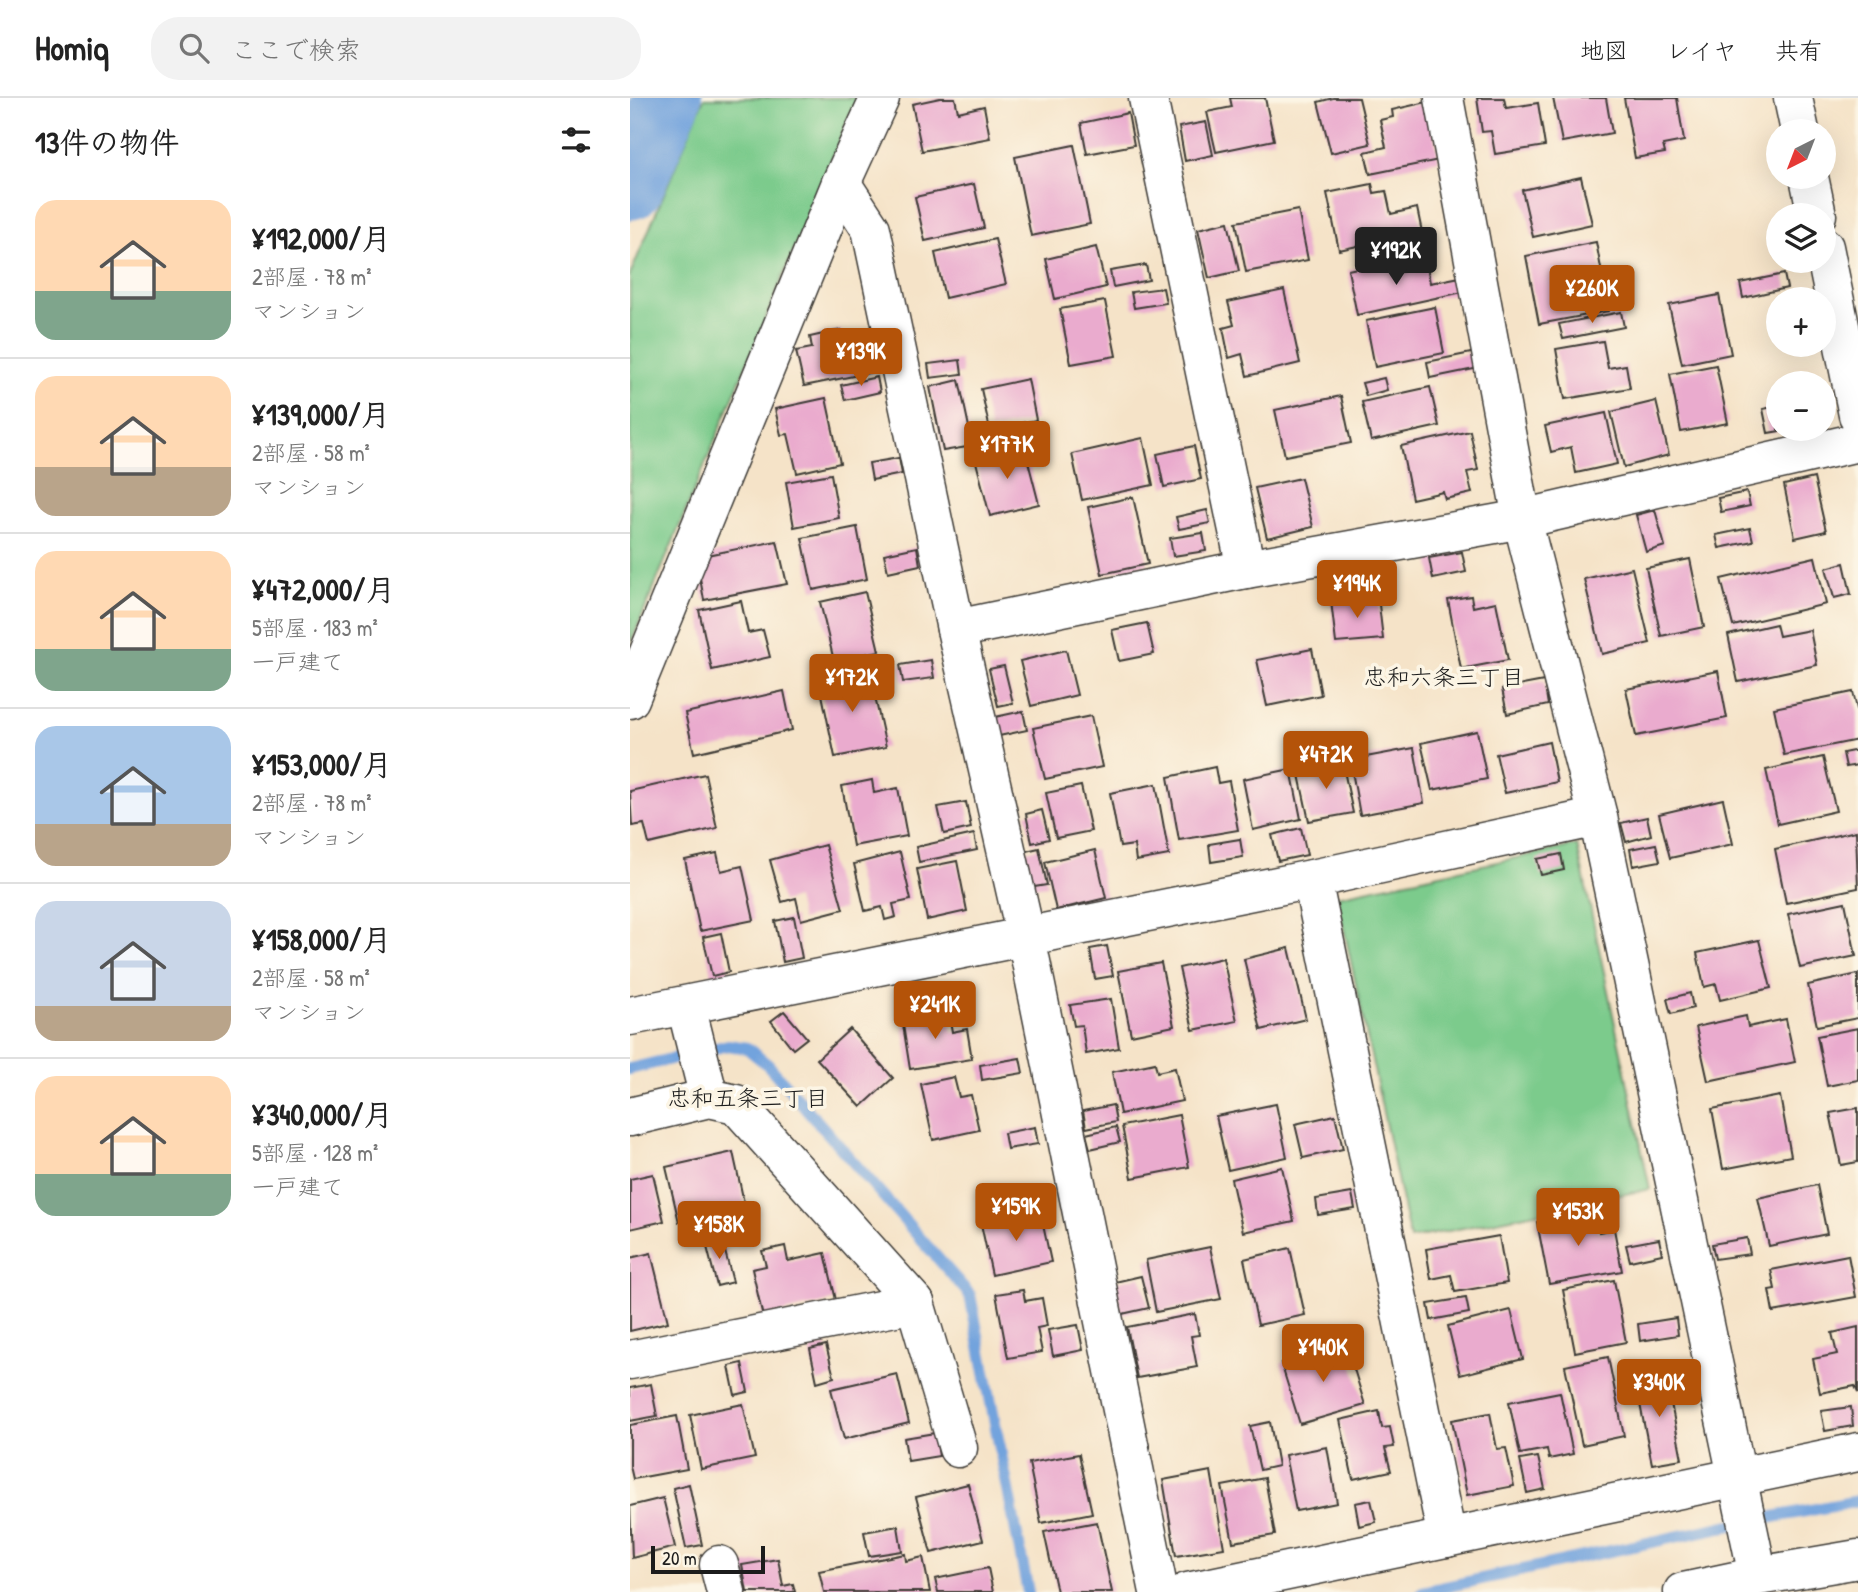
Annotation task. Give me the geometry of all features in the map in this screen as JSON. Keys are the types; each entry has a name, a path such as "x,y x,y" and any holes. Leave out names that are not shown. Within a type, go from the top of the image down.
{"street":[{"path":"630,699 841,183 880,98"},
{"path":"1149,98 1246,569"},
{"path":"1444,98 1522,519 1598,817 1755,1562"},
{"path":"1793,98 1797,119"},
{"path":"841,183 871,229 956,629 1026,937 1159,1592"},
{"path":"1829,273 1858,415"},
{"path":"956,629 1246,569 1522,519 1858,442"},
{"path":"630,1117 698,1053 1026,937 1598,817"},
{"path":"1312,879 1447,1538"},
{"path":"630,1016 698,1053 736,1104 915,1303 958,1448"},
{"path":"630,1360 915,1303"},
{"path":"1186,1592 1447,1538 1740,1494 1858,1452"},
{"path":"1683,1592 1755,1562 1857,1564"}],"green space":[{"path":"704,98 857,98 630,645 630,275"},
{"path":"1577,845 1650,1189 1410,1239 1337,896"}],"building":[{"path":"955,98 958,112 984,106 990,138 922,151 912,104"},
{"path":"1230,98 1265,98 1274,140 1216,152 1207,112 1232,107"},
{"path":"1333,98 1359,98 1370,144 1331,153 1318,102"},
{"path":"1477,98 1504,98 1506,108 1538,103 1545,146 1495,154 1491,131 1482,132"},
{"path":"1553,98 1606,98 1612,133 1562,142"},
{"path":"1624,98 1677,98 1684,141 1663,145 1665,153 1635,158"},
{"path":"1427,102 1439,160 1370,174 1365,152 1386,147 1380,120 1393,117 1392,110"},
{"path":"1128,113 1134,145 1087,154 1081,123"},
{"path":"1206,122 1213,155 1185,161 1179,127"},
{"path":"1074,145 1090,224 1031,236 1015,157"},
{"path":"1581,177 1592,224 1533,237 1522,190"},
{"path":"974,184 984,228 925,241 915,197"},
{"path":"1372,184 1374,193 1386,191 1391,214 1417,208 1422,232 1339,250 1327,193"},
{"path":"1298,210 1308,260 1246,272 1236,222"},
{"path":"1228,222 1239,271 1209,278 1198,229"},
{"path":"995,239 1006,284 945,298 935,253"},
{"path":"1596,242 1609,311 1539,324 1526,256"},
{"path":"1096,247 1106,287 1055,299 1046,259"},
{"path":"1393,260 1395,273 1427,266 1430,283 1460,277 1463,292 1357,315 1348,270"},
{"path":"1146,265 1149,280 1113,287 1110,271"},
{"path":"1784,274 1787,287 1766,287 1766,293 1743,298 1740,283"},
{"path":"1163,288 1166,303 1134,308 1131,292"},
{"path":"1284,290 1300,363 1247,376 1242,354 1229,358 1223,328 1234,325 1228,302"},
{"path":"1719,295 1731,354 1682,364 1669,305"},
{"path":"1105,301 1116,356 1071,364 1060,309"},
{"path":"1435,307 1444,353 1375,367 1366,321"},
{"path":"1621,312 1624,327 1563,339 1559,324"},
{"path":"841,330 844,341 867,337 873,372 804,386 796,351 812,348 810,337"},
{"path":"1603,341 1608,368 1626,365 1630,388 1565,399 1556,349"},
{"path":"1476,352 1479,368 1430,378 1427,362"},
{"path":"960,360 962,374 930,378 928,364"},
{"path":"1716,365 1728,423 1681,432 1670,374"},
{"path":"877,377 880,392 845,400 841,385"},
{"path":"1384,378 1387,390 1366,396 1362,383"},
{"path":"1028,379 1036,420 990,430 981,389"},
{"path":"959,380 973,446 943,451 930,387"},
{"path":"1430,387 1439,426 1371,441 1362,402"},
{"path":"1341,396 1351,443 1285,456 1275,410"},
{"path":"826,398 840,463 797,473 788,434 781,435 775,409"},
{"path":"1656,401 1669,455 1624,467 1611,412"},
{"path":"1606,413 1617,464 1576,473 1571,447 1551,452 1545,426"},
{"path":"1470,431 1478,470 1467,472 1472,493 1445,499 1443,492 1412,499 1401,446"},
{"path":"1143,438 1153,485 1082,500 1072,454"},
{"path":"1024,446 1039,504 990,516 975,458"},
{"path":"1194,446 1201,479 1164,487 1157,454"},
{"path":"899,458 902,474 872,480 869,463"},
{"path":"831,474 839,518 794,527 786,482"},
{"path":"1301,478 1313,527 1267,538 1255,488"},
{"path":"1814,478 1826,531 1795,538 1784,485"},
{"path":"1747,492 1750,506 1721,512 1718,498"},
{"path":"1133,497 1148,564 1102,574 1088,507"},
{"path":"1207,510 1210,523 1179,529 1176,517"},
{"path":"1655,510 1665,546 1646,552 1636,515"},
{"path":"857,527 867,579 813,590 802,538"},
{"path":"1750,528 1753,541 1719,548 1716,535"},
{"path":"1203,533 1206,551 1173,556 1170,538"},
{"path":"777,541 787,584 704,600 700,578 707,555"},
{"path":"917,547 920,565 888,572 884,554"},
{"path":"1462,552 1466,572 1433,579 1429,558"},
{"path":"1815,557 1826,604 1733,626 1721,579"},
{"path":"1690,559 1704,627 1661,636 1646,568"},
{"path":"1844,563 1851,594 1834,598 1826,568"},
{"path":"1632,568 1650,643 1602,654 1584,579"},
{"path":"865,592 879,651 834,661 820,602"},
{"path":"1378,596 1383,639 1336,643 1331,601"},
{"path":"1471,596 1473,607 1496,602 1508,660 1461,669 1448,600"},
{"path":"741,601 748,633 763,630 770,657 712,670 699,610"},
{"path":"1147,623 1154,654 1119,661 1112,630"},
{"path":"1776,624 1779,636 1810,630 1817,665 1738,682 1728,635"},
{"path":"1312,649 1321,695 1267,706 1257,660"},
{"path":"1066,650 1077,695 1031,706 1020,661"},
{"path":"931,660 934,678 903,682 900,665"},
{"path":"1004,666 1013,703 998,706 989,669"},
{"path":"869,670 886,747 835,757 819,680"},
{"path":"1718,671 1727,718 1636,736 1626,689"},
{"path":"1544,681 1548,705 1507,714 1502,689"},
{"path":"784,691 792,730 694,753 685,713"},
{"path":"1853,692 1858,713 1858,740 1784,755 1774,708"},
{"path":"1023,711 1027,730 999,736 995,717"},
{"path":"1091,716 1102,767 1045,779 1033,728"},
{"path":"1477,731 1487,779 1432,790 1421,743"},
{"path":"1549,742 1557,782 1505,793 1496,754"},
{"path":"1414,748 1424,803 1360,815 1350,760"},
{"path":"1858,750 1858,765 1846,767 1843,753"},
{"path":"1823,757 1836,811 1778,824 1766,770"},
{"path":"1342,761 1353,813 1309,821 1298,770"},
{"path":"1215,767 1218,783 1229,781 1238,830 1179,840 1168,777"},
{"path":"1291,769 1301,819 1253,830 1243,779"},
{"path":"705,774 717,828 649,844 644,824 632,826 630,791"},
{"path":"872,780 874,793 898,788 907,836 853,846 842,786"},
{"path":"1156,784 1169,855 1136,861 1134,845 1120,847 1110,793"},
{"path":"1081,786 1091,831 1056,838 1046,793"},
{"path":"1723,799 1733,844 1670,858 1659,814"},
{"path":"966,802 971,828 944,834 938,807"},
{"path":"1042,810 1049,839 1032,843 1026,814"},
{"path":"1647,817 1651,835 1626,842 1621,823"},
{"path":"1301,828 1307,855 1278,861 1272,835"},
{"path":"1856,831 1858,888 1786,903 1775,849"},
{"path":"974,834 977,850 919,862 916,847"},
{"path":"1240,839 1243,857 1211,862 1209,844"},
{"path":"1656,844 1660,861 1633,866 1630,849"},
{"path":"825,845 843,909 801,920 796,898 782,902 770,860"},
{"path":"1039,848 1047,885 1034,887 1026,851"},
{"path":"1095,850 1106,898 1056,910 1045,862"},
{"path":"900,852 911,900 893,904 896,917 885,920 882,907 865,911 854,864"},
{"path":"717,853 721,871 742,866 754,920 700,931 685,860"},
{"path":"1561,854 1564,870 1541,875 1537,859"},
{"path":"957,861 967,911 927,920 917,869"},
{"path":"1845,902 1856,956 1800,968 1788,914"},
{"path":"794,917 802,958 783,962 775,921"},
{"path":"721,933 729,972 712,976 703,937"},
{"path":"1759,940 1771,988 1720,1000 1716,984 1704,987 1697,953"},
{"path":"1107,946 1113,976 1095,979 1090,949"},
{"path":"1289,948 1306,1019 1261,1030 1244,959"},
{"path":"1223,958 1237,1021 1193,1030 1179,968"},
{"path":"1161,963 1174,1026 1131,1035 1118,971"},
{"path":"1858,974 1858,1018 1817,1026 1808,985"},
{"path":"1690,993 1693,1008 1671,1014 1667,999"},
{"path":"1111,999 1119,1048 1086,1054 1082,1025 1074,1026 1070,1005"},
{"path":"948,1008 952,1032 967,1029 972,1059 910,1069 903,1025 918,1022 917,1013"},
{"path":"784,1011 807,1038 793,1049 771,1021"},
{"path":"1746,1016 1748,1027 1786,1019 1795,1062 1708,1081 1696,1027"},
{"path":"1858,1028 1858,1080 1827,1086 1817,1036"},
{"path":"850,1029 893,1078 861,1107 817,1059"},
{"path":"1020,1058 1023,1073 982,1080 980,1065"},
{"path":"1155,1063 1157,1072 1175,1068 1182,1101 1120,1114 1112,1072"},
{"path":"954,1077 959,1097 971,1095 979,1130 933,1140 921,1084"},
{"path":"1780,1096 1791,1156 1723,1169 1712,1109"},
{"path":"1276,1104 1287,1157 1228,1170 1216,1116"},
{"path":"1113,1105 1116,1122 1086,1128 1083,1111"},
{"path":"1858,1108 1858,1162 1841,1165 1830,1113"},
{"path":"1179,1115 1189,1167 1132,1178 1122,1126"},
{"path":"1335,1115 1343,1149 1303,1158 1295,1124"},
{"path":"1035,1127 1038,1144 1007,1149 1004,1133"},
{"path":"1116,1127 1120,1142 1090,1149 1086,1134"},
{"path":"733,1152 745,1207 679,1222 666,1167"},
{"path":"1282,1167 1294,1221 1243,1232 1231,1179"},
{"path":"653,1174 664,1221 630,1229 630,1179"},
{"path":"1817,1185 1827,1234 1769,1246 1758,1198"},
{"path":"1352,1193 1355,1209 1318,1215 1316,1199"},
{"path":"1040,1211 1051,1262 992,1275 981,1224"},
{"path":"1595,1211 1599,1232 1614,1229 1622,1271 1549,1284 1537,1222"},
{"path":"721,1236 733,1282 717,1286 705,1239"},
{"path":"1499,1236 1507,1283 1455,1292 1451,1275 1431,1279 1426,1249"},
{"path":"1747,1238 1750,1254 1715,1259 1712,1244"},
{"path":"1659,1239 1662,1254 1630,1261 1626,1245"},
{"path":"785,1246 788,1261 825,1253 836,1300 763,1317 752,1269 766,1266 762,1251"},
{"path":"1210,1247 1221,1299 1156,1312 1146,1260"},
{"path":"1290,1248 1305,1315 1258,1325 1244,1259"},
{"path":"651,1253 668,1322 630,1331 630,1258"},
{"path":"1848,1255 1856,1297 1773,1312 1769,1290 1775,1289 1771,1270"},
{"path":"1141,1276 1149,1308 1122,1314 1115,1282"},
{"path":"1614,1280 1626,1342 1575,1352 1563,1290"},
{"path":"1023,1290 1025,1301 1042,1298 1047,1326 1037,1328 1042,1352 1008,1358 996,1294"},
{"path":"1466,1298 1469,1313 1431,1320 1428,1304"},
{"path":"1511,1310 1523,1359 1460,1375 1448,1326"},
{"path":"1195,1314 1199,1335 1191,1336 1197,1367 1137,1378 1127,1327"},
{"path":"1676,1318 1678,1335 1640,1341 1638,1324"},
{"path":"1078,1325 1083,1350 1053,1356 1048,1330"},
{"path":"1858,1327 1858,1393 1855,1386 1820,1393 1813,1359 1837,1354 1832,1333"},
{"path":"1346,1343 1365,1405 1300,1424 1281,1363"},
{"path":"826,1345 834,1377 817,1382 810,1349"},
{"path":"1608,1357 1624,1436 1582,1445 1565,1366"},
{"path":"742,1363 748,1392 735,1395 729,1366"},
{"path":"1665,1373 1682,1459 1652,1464 1635,1379"},
{"path":"897,1374 909,1423 844,1439 831,1389"},
{"path":"651,1384 657,1416 630,1421 630,1388"},
{"path":"1560,1392 1573,1454 1549,1459 1547,1449 1520,1454 1509,1402"},
{"path":"743,1404 755,1458 701,1469 690,1415"},
{"path":"1851,1407 1853,1426 1825,1431 1821,1411"},
{"path":"1379,1411 1382,1428 1390,1427 1394,1447 1385,1448 1391,1471 1353,1479 1340,1420"},
{"path":"1490,1413 1497,1449 1506,1448 1514,1486 1467,1495 1452,1420"},
{"path":"677,1416 687,1469 633,1479 630,1466 630,1425"},
{"path":"1270,1422 1278,1466 1260,1470 1250,1426"},
{"path":"935,1433 939,1456 908,1461 904,1438"},
{"path":"1327,1447 1337,1503 1296,1511 1285,1455"},
{"path":"1079,1454 1092,1513 1041,1523 1029,1463"},
{"path":"1538,1457 1545,1489 1527,1493 1520,1460"},
{"path":"1211,1471 1224,1548 1176,1556 1163,1480"},
{"path":"1265,1478 1275,1535 1233,1542 1222,1486"},
{"path":"689,1484 702,1545 686,1548 673,1488"},
{"path":"968,1484 983,1540 931,1553 916,1497"},
{"path":"663,1498 675,1547 632,1558 630,1506"},
{"path":"1371,1500 1376,1522 1359,1526 1355,1503"},
{"path":"1097,1522 1112,1592 1057,1592 1044,1532"},
{"path":"898,1526 902,1551 869,1556 864,1532"},
{"path":"905,1554 906,1561 923,1557 930,1592 824,1592 819,1571"},
{"path":"778,1559 783,1586 793,1584 795,1592 747,1592 742,1565"},
{"path":"988,1568 993,1592 938,1592 935,1579"}],"waterway":[{"path":"630,186 668,98"},
{"path":"630,1069 728,1045 747,1048 768,1065 970,1295 1028,1592"},
{"path":"1422,1592 1721,1527 1858,1501"}],"district":[{"name":"忠和六条三丁目","path":"1444,676"},
{"name":"忠和五条三丁目","path":"748,1097"}]}
